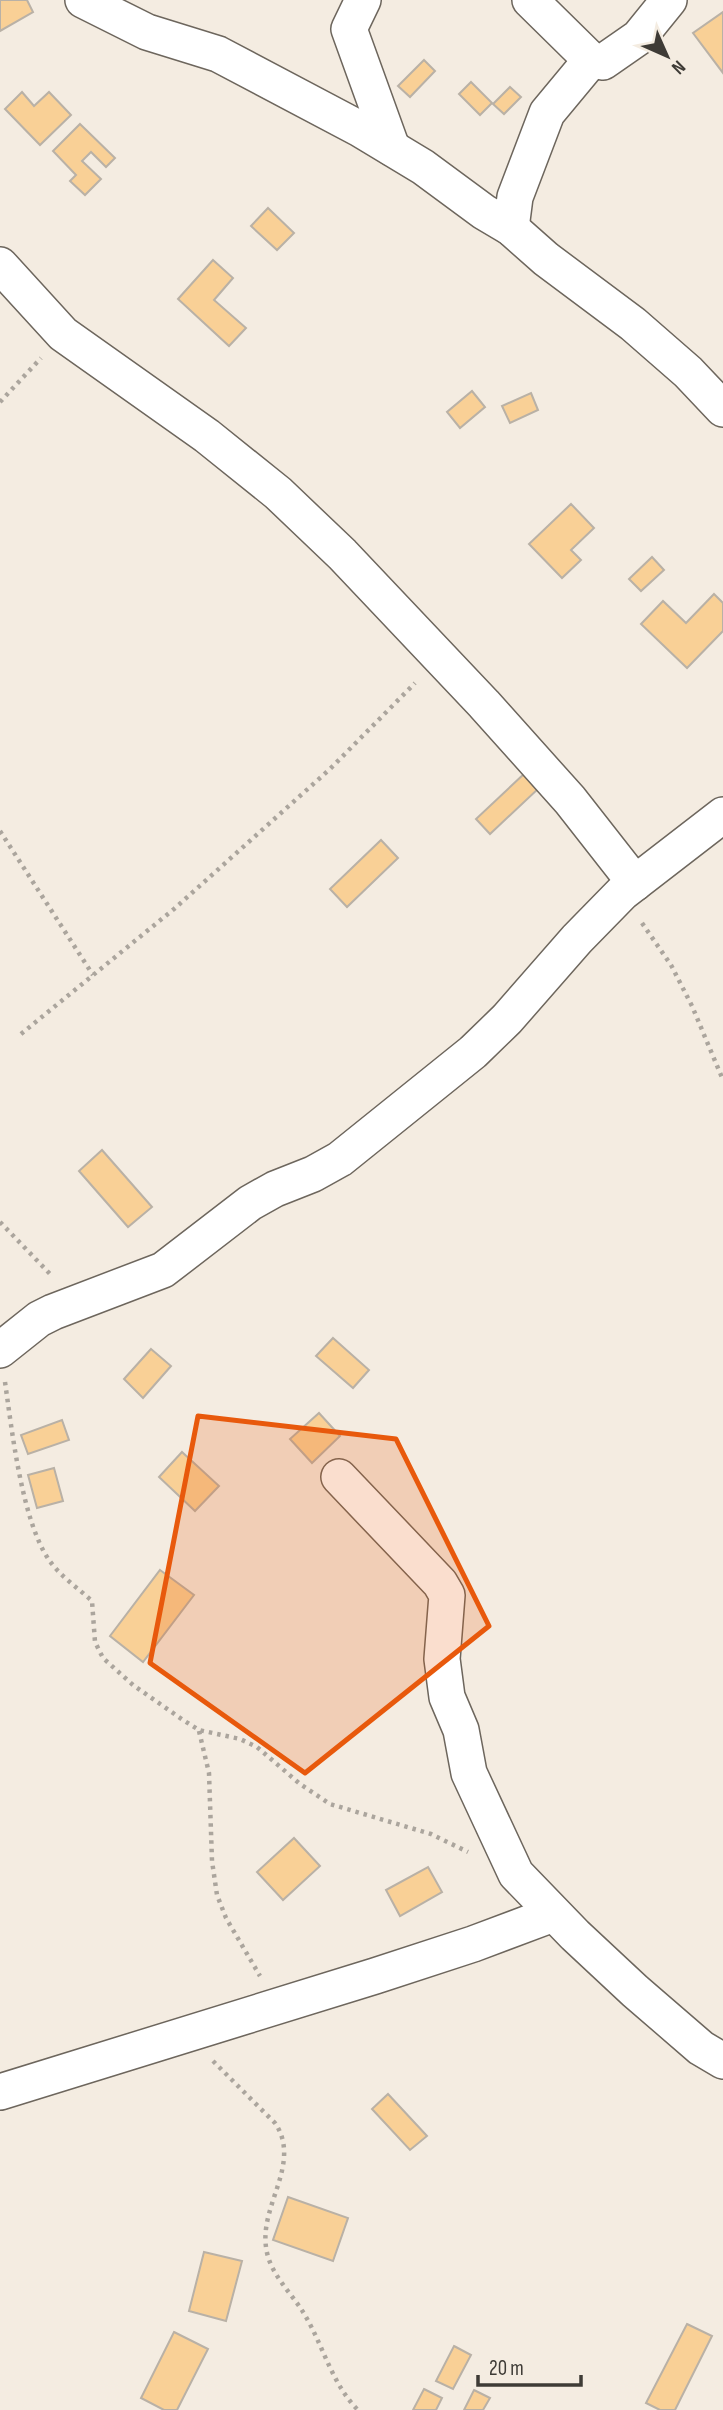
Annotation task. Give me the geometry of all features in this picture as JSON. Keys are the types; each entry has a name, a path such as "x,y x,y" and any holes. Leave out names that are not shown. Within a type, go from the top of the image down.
{"street":[{"path":"83,0 147,32 218,54 392,148 511,228 633,324 688,372 723,409"},
{"path":"363,0 349,29 392,148"},
{"path":"530,0 591,60 603,62 639,37 669,0"},
{"path":"511,228 515,197 547,113 591,60"},
{"path":"0,265 63,334 162,404 278,493 342,554 570,800 628,888"},
{"path":"0,1350 39,1319 163,1270 250,1203 275,1189 313,1174 350,1152 482,1043 628,888 723,815"},
{"path":"339,1477 440,1583 447,1595 443,1681 461,1730 469,1773 516,1874 553,1914 673,2024 701,2048 723,2061"},
{"path":"0,2092 473,1944 553,1914"}],"path":[{"path":"0,402 63,334"},
{"path":"21,1034 174,909 330,769 440,657"},
{"path":"0,831 93,975"},
{"path":"628,888 692,1006 723,1080"},
{"path":"0,1222 77,1302"},
{"path":"0,1350 22,1481 38,1542 50,1563 92,1601 95,1642 103,1658 133,1685 199,1730 257,1747 300,1784 330,1804 431,1834 516,1874"},
{"path":"199,1730 209,1773 212,1861 217,1895 226,1918 255,1967 274,2007"},
{"path":"186,2033 282,2133 286,2149 283,2167 266,2224 265,2245 268,2258 304,2313 337,2383 358,2410"}],"highlighted area":[{"path":"198,1416 396,1439 489,1626 305,1773 150,1663"}],"building":[{"path":"0,0 27,0 33,12 0,31"},
{"path":"723,12 723,73 693,33"},
{"path":"424,60 435,71 410,97 398,86"},
{"path":"471,82 492,103 480,115 459,94"},
{"path":"510,87 521,97 504,114 493,104"},
{"path":"22,92 34,106 49,92 71,115 40,145 5,109"},
{"path":"80,124 115,158 106,167 91,152 82,161 101,179 85,195 70,181 76,175 53,151"},
{"path":"268,208 294,233 277,250 251,226"},
{"path":"213,260 233,278 214,300 246,328 229,346 178,299"},
{"path":"472,391 485,407 460,428 447,412"},
{"path":"531,393 538,410 510,423 502,406"},
{"path":"571,504 594,528 571,550 581,560 562,578 529,544"},
{"path":"652,557 664,570 641,591 629,579"},
{"path":"714,594 723,603 723,631 687,668 641,624 663,601 686,623"},
{"path":"525,773 539,788 490,834 476,819"},
{"path":"381,840 398,858 347,907 330,889"},
{"path":"102,1150 152,1207 128,1227 79,1171"},
{"path":"333,1338 369,1370 353,1388 316,1356"},
{"path":"151,1349 171,1366 143,1398 124,1379"},
{"path":"319,1413 340,1436 312,1463 290,1439"},
{"path":"62,1420 69,1440 28,1454 21,1435"},
{"path":"182,1452 219,1486 195,1511 159,1477"},
{"path":"54,1468 63,1501 37,1508 28,1475"},
{"path":"160,1570 194,1595 143,1662 110,1636"},
{"path":"294,1838 320,1866 283,1900 257,1872"},
{"path":"428,1867 442,1892 400,1916 386,1890"},
{"path":"388,2094 427,2136 410,2150 372,2109"},
{"path":"288,2197 348,2218 333,2261 273,2240"},
{"path":"204,2252 242,2261 226,2321 189,2311"},
{"path":"687,2324 712,2336 675,2410 660,2410 646,2403"},
{"path":"174,2332 208,2349 177,2410 164,2410 141,2398"},
{"path":"454,2346 471,2355 453,2389 436,2381"},
{"path":"424,2389 442,2398 436,2410 413,2410"},
{"path":"474,2390 490,2398 483,2410 464,2410"}]}
